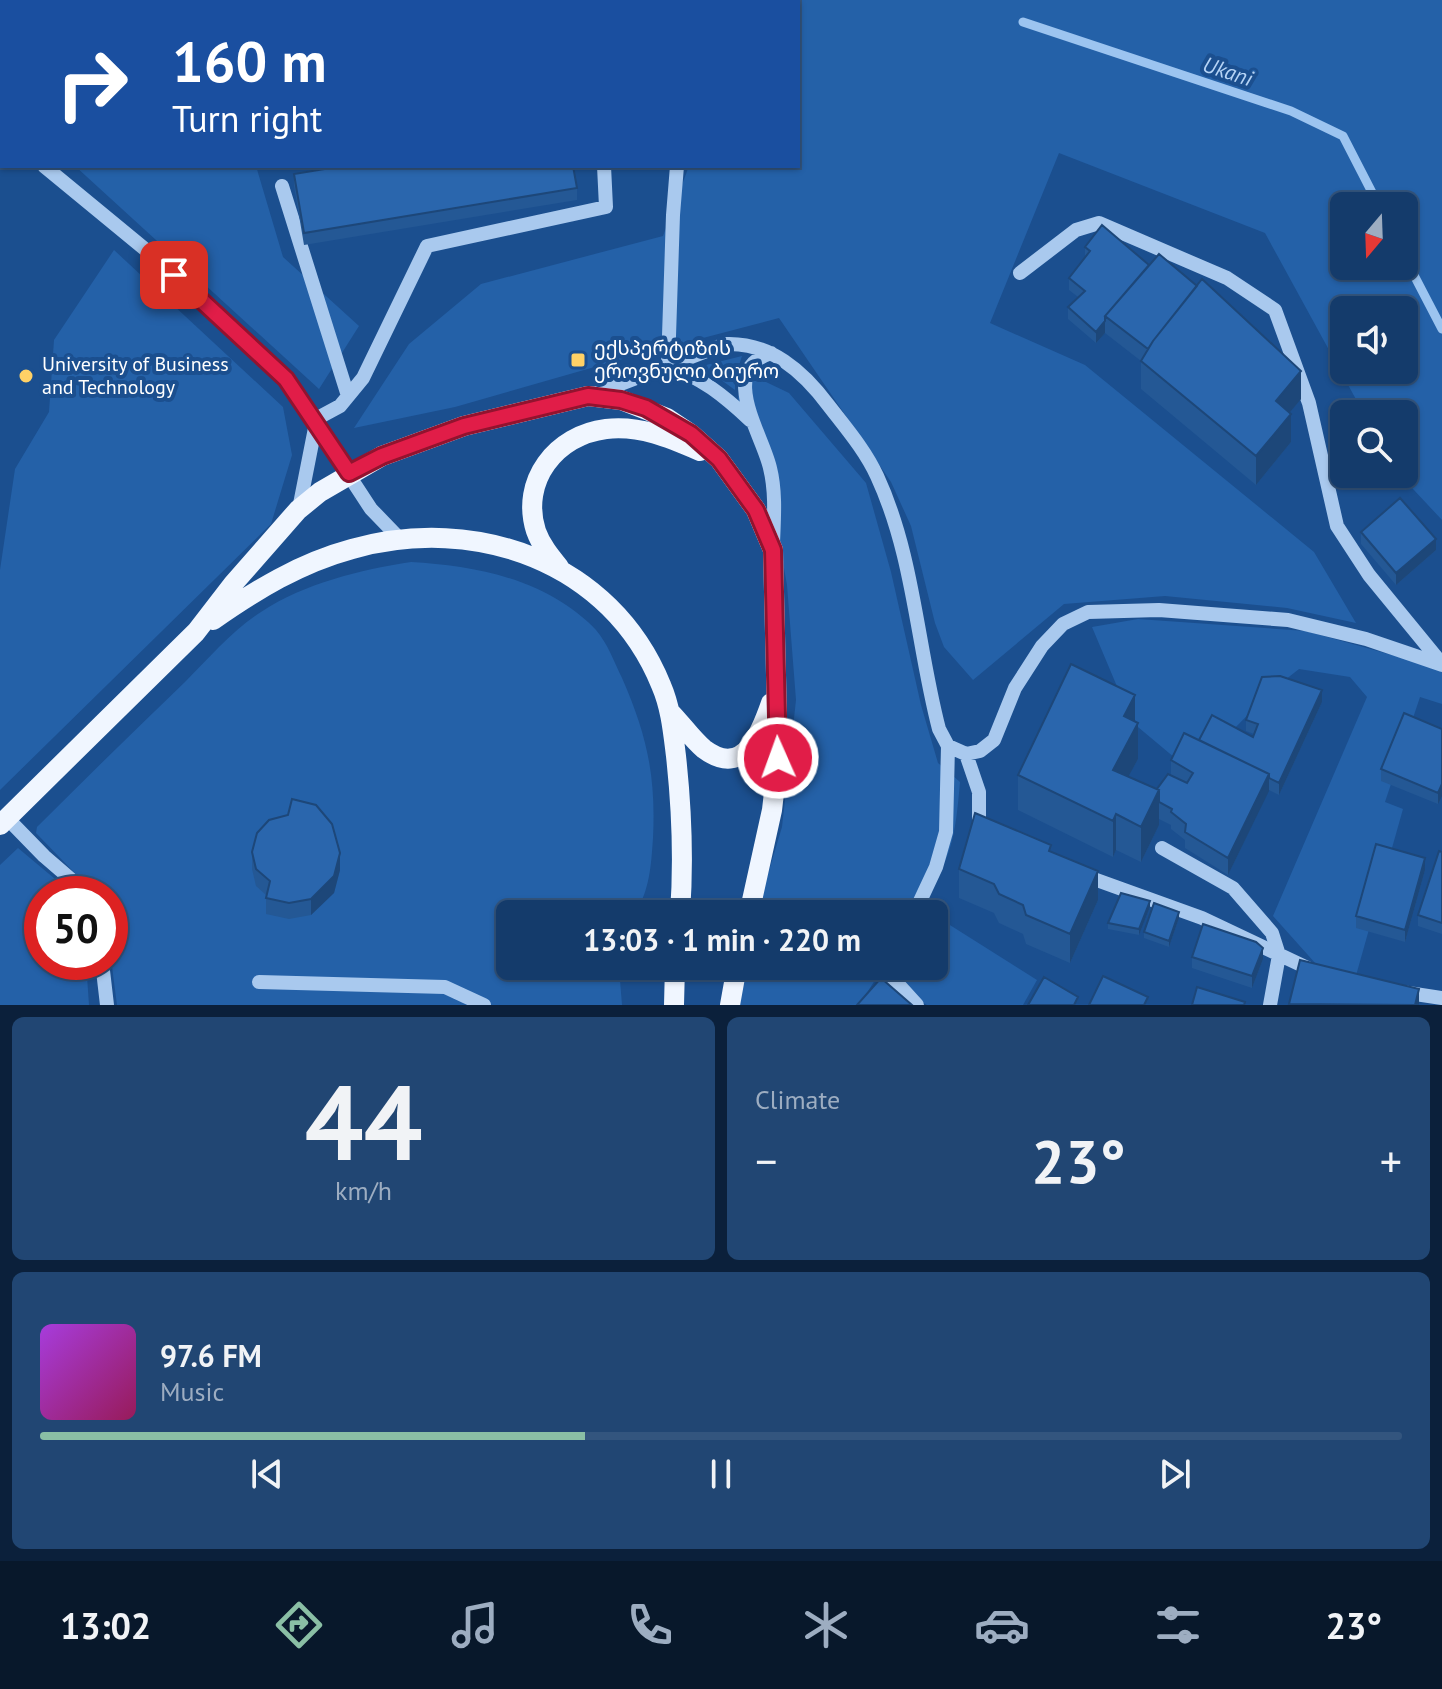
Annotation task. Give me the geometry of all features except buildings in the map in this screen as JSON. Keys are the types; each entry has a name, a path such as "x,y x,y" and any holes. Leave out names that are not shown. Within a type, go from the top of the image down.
{"main road":[{"path":"3,821 196,632 233,584 298,510 349,473 382,456 464,426 588,396 621,400 667,418 691,434 719,459 756,510 773,550 778,758 752,900"},
{"path":"562,571 544,549 536,530 533,509 538,477 546,462 559,449 576,438 604,429 635,429 661,434 719,459"},
{"path":"196,632 283,575 352,549 400,539 484,542 514,549 562,571 592,590 631,629 647,654 670,712 684,846 681,900"},
{"path":"670,712 704,749 729,758 743,755 754,745 775,692"},
{"path":"674,1005 675,980"},
{"path":"730,1005 734,980"}],"street":[{"path":"298,510 315,422 340,406 363,378 427,246 606,207 604,168"},
{"path":"668,366 677,168"},
{"path":"61,173 286,379 371,509 400,539"},
{"path":"282,186 348,396"},
{"path":"1020,273 1076,230 1099,223 1227,278 1275,310 1309,403 1337,526 1369,575 1442,665"},
{"path":"588,396 725,344 742,343 771,353 814,385 859,445 876,474 896,521 934,709 939,729 948,746 946,832 936,867 921,900"},
{"path":"771,353 757,358 749,369 745,393 750,420 770,466 775,504 773,550"},
{"path":"668,366 691,374 713,387 750,420"},
{"path":"948,746 966,754 980,751 994,740 1015,688 1042,646 1063,624 1088,612 1159,610 1288,620 1366,639 1442,665"},
{"path":"966,754 979,792 979,833"},
{"path":"3,821 67,876"},
{"path":"1162,848 1233,888 1272,933 1279,955 1270,1005"},
{"path":"1071,871 1202,918 1310,970 1325,974"},
{"path":"104,980 107,1005"},
{"path":"891,980 917,1005"},
{"path":"259,982 445,987 484,1005"},
{"path":"1384,990 1442,998"}],"shaded area":[{"path":"800,0 1442,0 1442,520 1412,488 1418,488 1418,400 1356,400 1348,384 1418,384 1418,296 1330,296 1330,352 1265,233 1059,153 990,323 1085,365 1314,552 1356,623 1287,608 1165,596 1064,604 973,680 944,647 911,526 891,482 779,318 455,407 354,428 409,344 481,284 663,236 688,168 800,168"},
{"path":"77,168 257,168 283,257 359,326 319,389"},
{"path":"114,250 283,407 292,455 271,524 0,790 0,570 15,469 49,412 54,340"},
{"path":"742,356 735,378 735,390 702,366"},
{"path":"744,380 766,382 789,393 866,483 938,763 960,782 950,847 924,900 760,900 782,827 796,700 787,585 762,447 738,407"},
{"path":"411,562 509,578 546,593 567,606 600,635 638,718 648,756 653,795 653,838 644,896 642,900 496,900 496,980 620,980 622,1005 117,1005 114,980 128,980 128,876 78,876 36,833 37,827 251,619 296,593 372,569"},
{"path":"1138,619 1306,631 1442,669 1442,704 1420,697 1385,802 1403,809 1355,979 1316,964 1273,916 1367,697 1350,677 1299,669 1271,691 1233,730 1175,758 1132,722 1092,627"},
{"path":"18,848 51,876 24,876 24,980 87,980 89,1005 0,1005 0,865"},
{"path":"948,924 1037,980 1023,1005 927,1005 882,980 948,980"},
{"path":"739,980 875,980 859,1005 735,1005"}],"waterway":[{"name":"Ukani","path":"1023,22 1291,111 1343,136 1372,192"},
{"name":"Ukani","path":"1416,280 1442,329"}],"place":[{"name":"ექსპერტიზის ეროვნული ბიურო","path":"578,360"},
{"name":"University of Business and Technology","path":"26,376"}],"route":[{"path":"174,275 286,379 349,473 382,456 464,426 588,396 621,400 646,408 691,434 719,459 756,510 773,550 778,758"}]}
